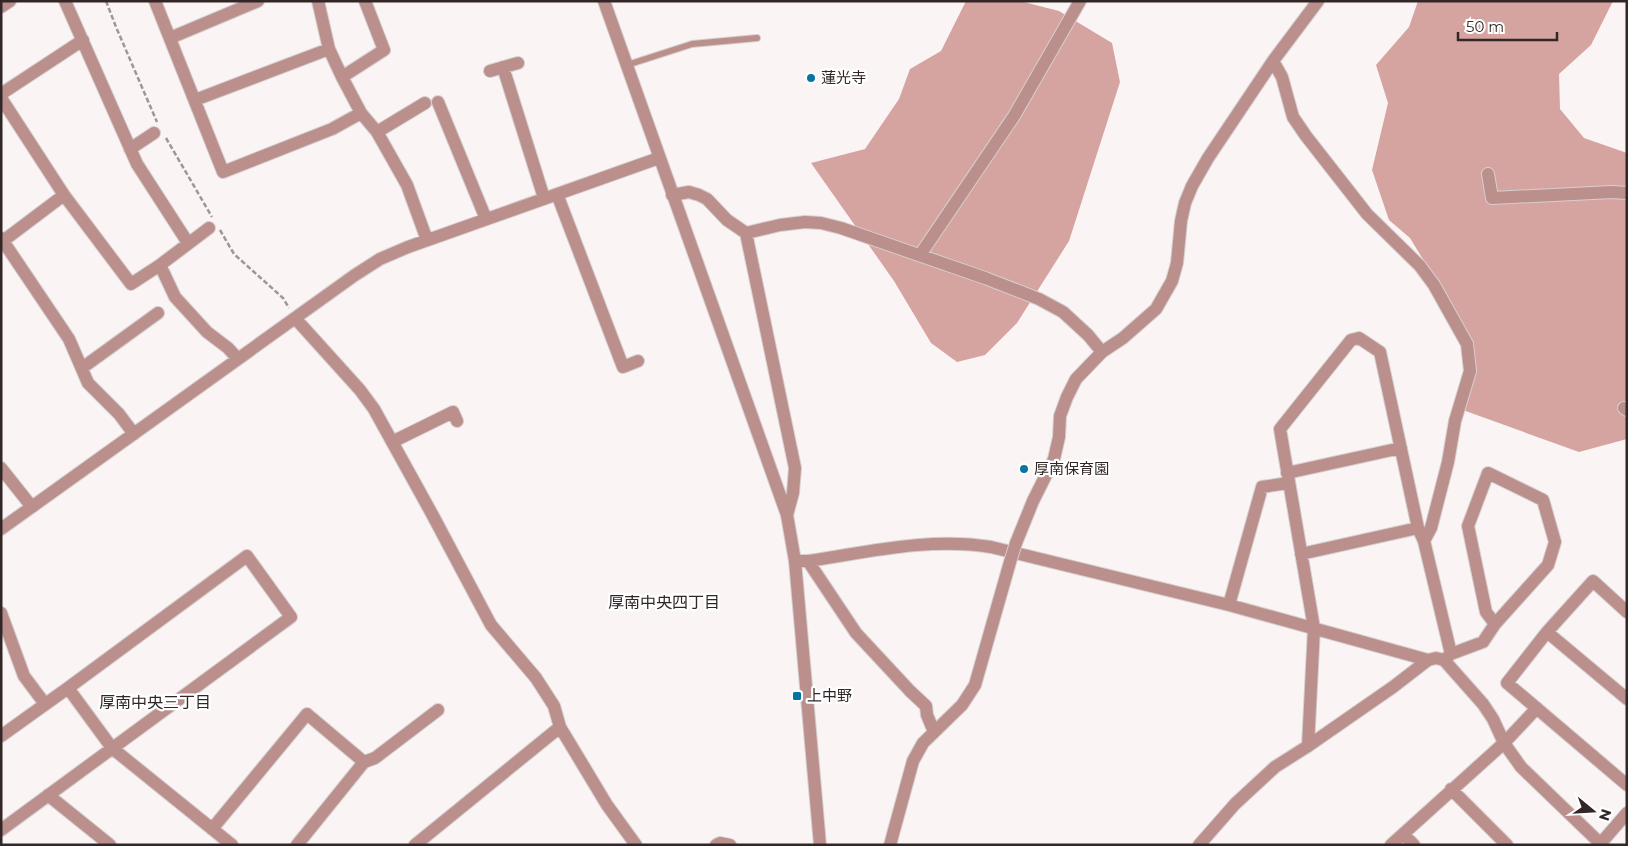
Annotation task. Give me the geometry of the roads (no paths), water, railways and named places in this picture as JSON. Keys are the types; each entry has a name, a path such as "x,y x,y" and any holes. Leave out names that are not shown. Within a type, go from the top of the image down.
{"street":[{"path":"1,7 10,1"},
{"path":"65,1 137,164 188,243"},
{"path":"155,1 223,172 332,129 360,113"},
{"path":"170,38 258,1"},
{"path":"318,1 329,49 360,113 377,132 407,185 427,240"},
{"path":"342,77 384,50 365,1"},
{"path":"604,1 802,561 820,845"},
{"path":"920,256 1014,116 1080,1"},
{"path":"890,845 913,761 923,744 962,705 975,685 1016,543 1033,501 1054,459 1059,437 1060,416 1076,379 1102,352 1123,338 1156,309 1165,295 1172,281 1177,262 1181,221 1185,203 1208,158 1273,62 1318,1"},
{"path":"83,40 1,96 64,196 131,284 160,265 188,243 215,227"},
{"path":"195,100 329,49"},
{"path":"1273,62 1282,77 1293,117 1306,136 1367,214 1420,266 1434,285 1467,344 1470,371 1455,421 1448,462 1431,528 1424,541"},
{"path":"490,71 518,63"},
{"path":"503,67 544,198"},
{"path":"377,132 431,103 486,219"},
{"path":"130,149 158,130"},
{"path":"1,529 380,259 427,240 659,158"},
{"path":"1488,174 1492,198 1612,192 1627,193"},
{"path":"672,194 689,192 707,199 727,220 746,232 790,223 821,223 841,228 985,278 1038,299 1063,312 1088,335 1102,352"},
{"path":"557,194 623,367 638,361"},
{"path":"64,196 2,240 69,339 88,383 119,414 134,434"},
{"path":"746,232 795,468 793,493 787,515"},
{"path":"160,265 175,297 207,332 228,348 238,359"},
{"path":"82,368 158,313"},
{"path":"295,318 360,390 374,409 491,625 536,678 554,706 560,727 607,805 636,845"},
{"path":"1308,746 1314,628 1280,429 1351,340 1359,338 1380,352 1418,528 1424,541 1447,657 1483,704 1493,719 1504,744 1521,767 1602,844 1627,813"},
{"path":"392,442 453,412 457,421"},
{"path":"1229,605 1262,487 1288,478 1401,448"},
{"path":"1,468 32,507"},
{"path":"1199,845 1235,804 1276,767 1393,687 1428,660 1447,657 1483,642 1495,624 1548,565 1554,542 1543,500 1488,473 1468,526 1486,612 1495,624"},
{"path":"1301,554 1418,528"},
{"path":"802,561 924,544 973,544 1229,605 1428,660"},
{"path":"1,736 247,556 291,617 1,830"},
{"path":"802,561 856,633 926,706 927,715 934,732"},
{"path":"1624,604 1593,581 1548,632 1507,683 1627,785"},
{"path":"1,613 24,676 46,704"},
{"path":"1548,632 1627,699"},
{"path":"68,688 112,748 232,845"},
{"path":"1391,845 1504,744 1537,708"},
{"path":"297,845 364,762 375,758 438,710"},
{"path":"212,828 307,714 364,762"},
{"path":"415,845 560,727"},
{"path":"1452,789 1507,845"},
{"path":"48,795 110,845"},
{"path":"1403,834 1414,845"},
{"path":"716,845 720,843 730,845"}],"lane":[{"path":"626,65 692,44 757,38"}],"place":[{"name":"蓮光寺","path":"811,78"},
{"name":"厚南保育園","path":"1024,469"},
{"name":"上中野","path":"797,696"}],"district":[{"name":"厚南中央四丁目","path":"664,602"},
{"name":"厚南中央三丁目","path":"155,702"}]}
